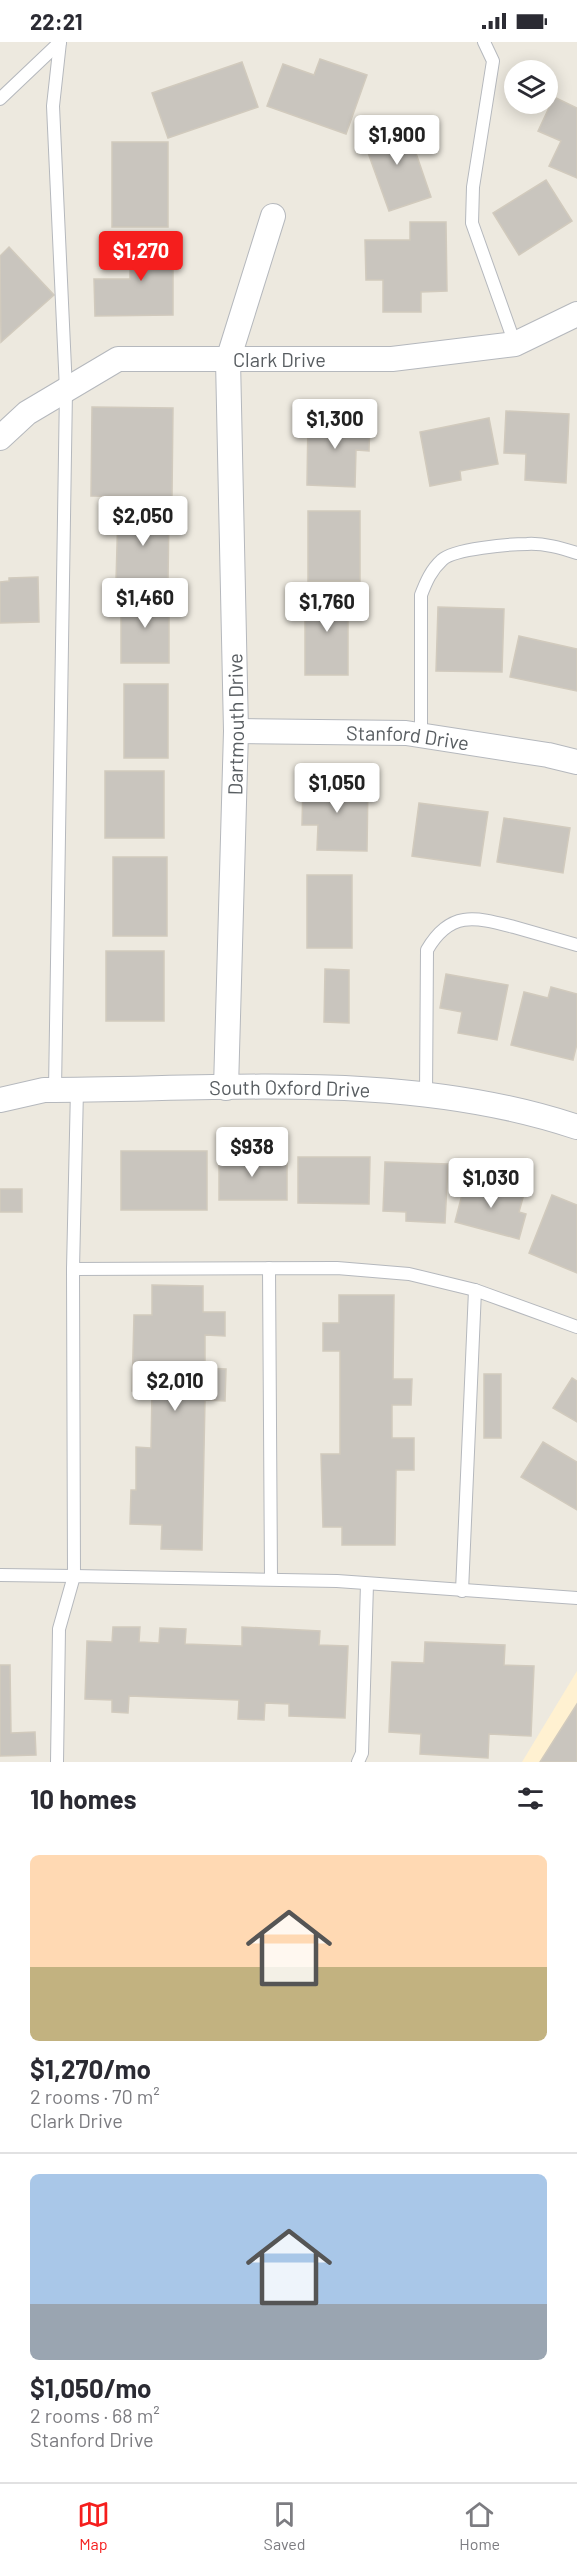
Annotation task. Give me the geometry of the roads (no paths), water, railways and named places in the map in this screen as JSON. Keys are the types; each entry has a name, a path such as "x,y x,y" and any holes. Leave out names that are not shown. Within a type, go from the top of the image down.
{"street":[{"name":"Dartmouth Drive","path":"226,1088 236,731 228,360 273,216"},
{"name":"Clark Drive","path":"0,438 27,413 118,359 392,359 515,344 577,314"},
{"name":"Stanford Drive","path":"236,731 421,736 548,755 577,762"},
{"name":"South Oxford Drive","path":"0,1100 44,1090 66,1089 397,1090 537,1114 577,1127"}],"lane":[{"path":"0,99 60,42"},
{"path":"57,1762 59,1629 74,1576 73,1269 66,1089 66,390 53,106 60,42"},
{"path":"484,42 493,61 473,187 472,224 515,344"},
{"path":"421,736 421,596 428,577 443,558 467,551 528,544 560,547 577,553"},
{"path":"426,1095 427,950 436,933 462,919 480,918 577,945"},
{"path":"269,1268 271,1578"},
{"path":"73,1269 337,1268 409,1274 475,1290 577,1327"},
{"path":"462,1592 475,1290"},
{"path":"0,1575 271,1578 577,1598"},
{"path":"358,1762 362,1753 367,1584"}]}
